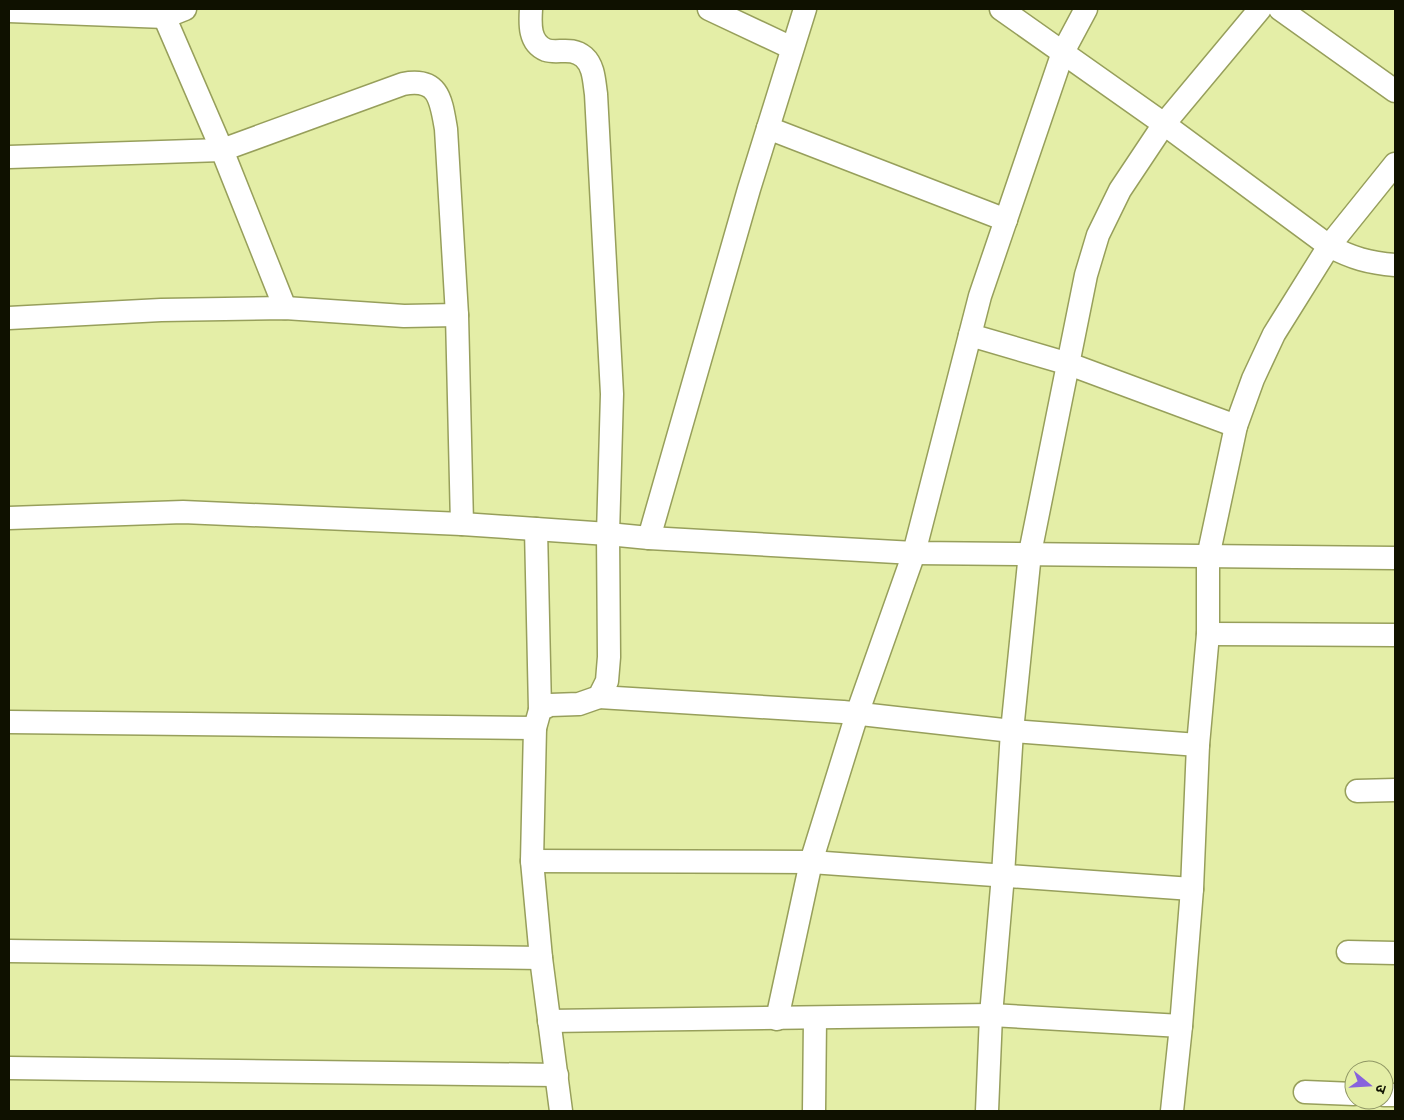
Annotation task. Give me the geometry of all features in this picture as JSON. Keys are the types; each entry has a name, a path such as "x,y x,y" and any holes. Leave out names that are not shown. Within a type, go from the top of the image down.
{"street":[{"path":"531,9 530,25 535,41 547,50 569,50 584,57 593,71 596,94 612,394 608,534 609,657 607,681 598,697"},
{"path":"709,9 792,48"},
{"path":"649,538 768,128 805,9"},
{"path":"1002,9 1164,124 1329,246 1349,256 1373,264 1395,265"},
{"path":"777,1019 811,862 857,714 914,553 980,296 1063,52 1086,9"},
{"path":"987,1111 991,1015 1003,875 1012,731 1030,553 1086,275 1098,234 1120,190 1164,124 1260,9"},
{"path":"1280,9 1395,91"},
{"path":"9,10 170,12 222,150 285,308"},
{"path":"9,156 222,150 403,84 418,81 431,86 441,102 446,129 457,315 462,524"},
{"path":"768,128 1006,220"},
{"path":"1172,1111 1192,889 1198,744 1208,634 1208,556 1236,426 1253,379 1274,334 1329,246 1395,164"},
{"path":"9,318 162,310 285,308 404,316 457,315"},
{"path":"970,335 1069,364 1236,426"},
{"path":"9,518 182,512 462,524 649,538 914,553 1395,558"},
{"path":"536,529 537,719 532,861 541,958 561,1111"},
{"path":"1208,634 1395,635"},
{"path":"9,722 537,719 550,704 579,704 598,697 857,714 1012,731 1198,744"},
{"path":"1357,791 1395,790"},
{"path":"532,861 811,862 1192,889"},
{"path":"9,950 541,958"},
{"path":"1348,952 1395,954"},
{"path":"549,1021 815,1019 991,1015 1181,1026"},
{"path":"814,1111 815,1019"},
{"path":"9,1068 557,1075"},
{"path":"1305,1092 1344,1094"}]}
